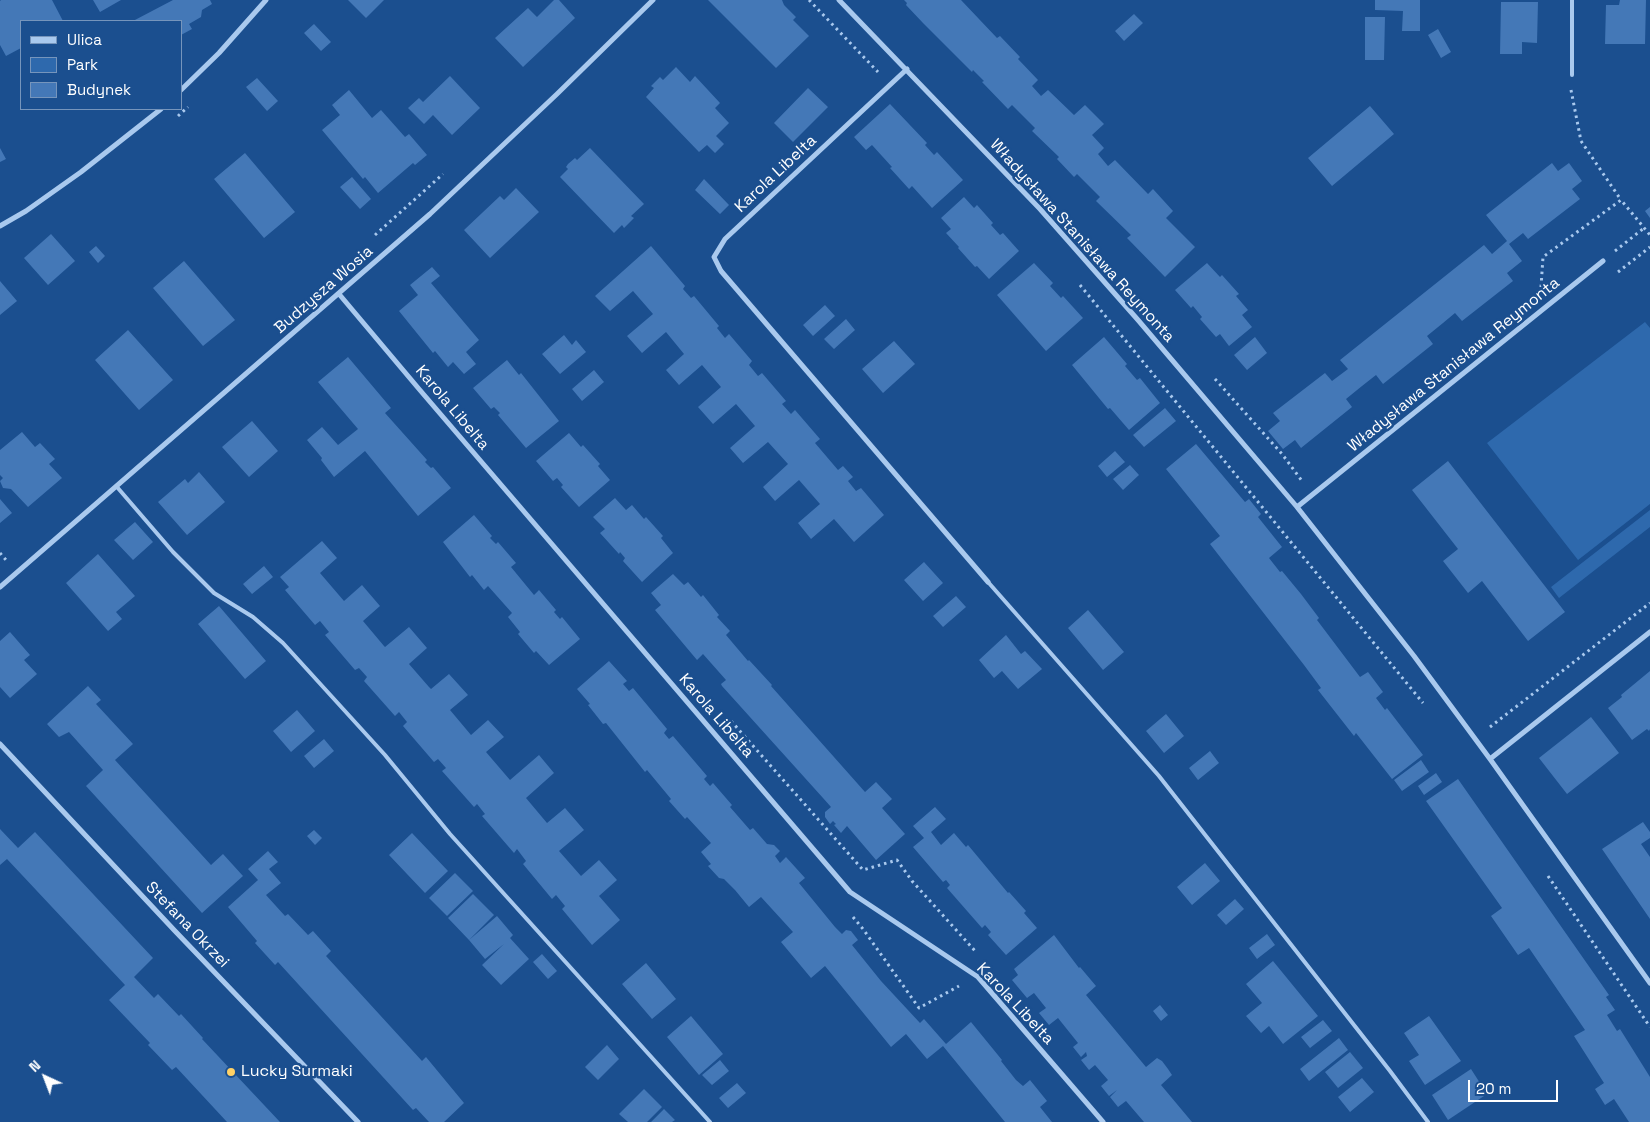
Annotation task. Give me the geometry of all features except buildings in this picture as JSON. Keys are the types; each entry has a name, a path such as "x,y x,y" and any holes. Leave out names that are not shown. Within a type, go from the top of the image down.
{"street":[{"path":"182,89 219,53 266,0"},
{"name":"Budzysza Wosia","path":"0,586 339,294 492,156 654,0"},
{"name":"Władysława Stanisława Reymonta","path":"839,0 1040,209 1090,264 1297,507 1414,656 1650,983"},
{"name":"Karola Libelta","path":"906,69 725,239 714,257 721,271 988,582"},
{"path":"0,226 26,211 81,172 160,110"},
{"name":"Władysława Stanisława Reymonta","path":"1297,507 1603,261"},
{"name":"Karola Libelta","path":"339,294 850,892 978,977 1103,1122"},
{"path":"1490,759 1650,632"},
{"name":"Stefana Okrzei","path":"0,744 175,931 358,1122"}],"lane":[{"path":"1572,0 1572,75"},
{"path":"117,487 173,552 214,593 253,618 283,643 385,755 450,834 710,1122"},
{"path":"988,582 1159,776 1428,1122"}],"path":[{"path":"1572,75 1570,88 1581,141 1621,200"},
{"path":"1603,261 1644,228"},
{"path":"1075,279 1429,709"},
{"path":"1490,727 1650,603"},
{"path":"724,714 863,870 897,860 912,881"},
{"path":"1543,868 1650,1027"},
{"path":"863,930 919,1008 962,984"}],"green space":[{"path":"1645,322 1650,328 1650,504 1578,560 1487,443"},
{"path":"1650,510 1650,527 1559,598 1551,587"}],"place":[{"name":"Lucky Surmaki","path":"231,1072"}]}
